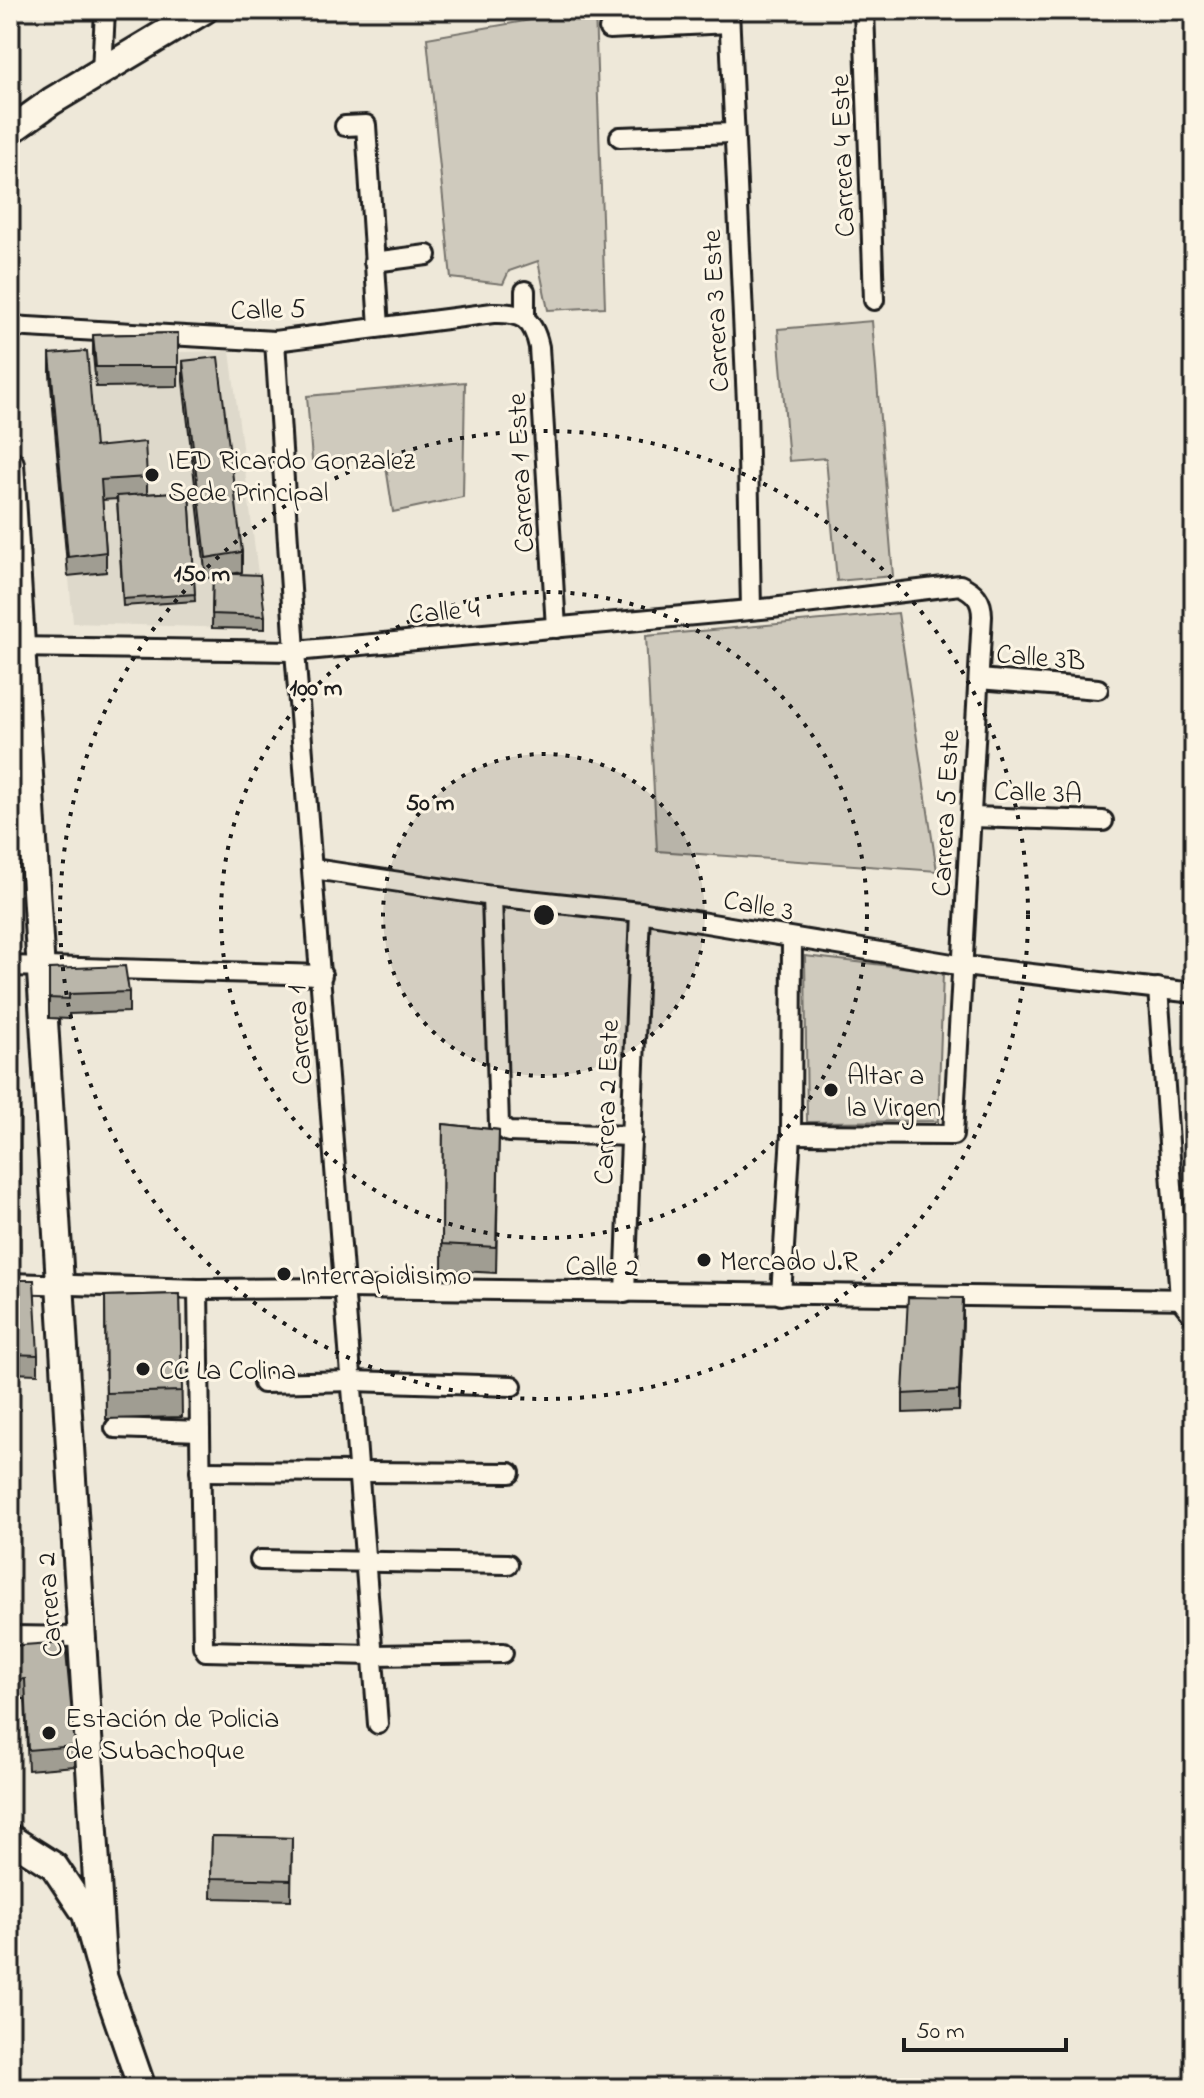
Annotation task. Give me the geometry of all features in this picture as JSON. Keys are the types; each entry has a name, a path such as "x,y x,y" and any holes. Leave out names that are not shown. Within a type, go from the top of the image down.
{"street":[{"path":"102,72 105,10"},
{"path":"10,131 52,101 204,10"},
{"name":"Carrera 4 Este","path":"864,10 874,300"},
{"path":"609,29 729,16"},
{"name":"Carrera 3 Este","path":"729,16 747,403 751,609"},
{"path":"345,126 366,125 379,327"},
{"path":"620,137 733,133"},
{"path":"374,262 427,255"},
{"path":"525,291 525,318"},
{"name":"Calle 5","path":"10,326 275,341 493,313 512,312 525,318"},
{"name":"Carrera 1 Este","path":"525,318 536,332 539,347 556,628"},
{"name":"Carrera 1","path":"275,341 295,651 378,1724"},
{"name":"Carrera 2","path":"10,464 15,647 42,968 58,1286 103,1976"},
{"name":"Carrera 5 Este","path":"791,1134 953,1135 982,606 974,591 960,585 881,594"},
{"name":"Calle 4","path":"15,647 295,651 881,594"},
{"name":"Calle 3B","path":"979,679 1098,689"},
{"name":"Calle 3A","path":"972,817 1103,821"},
{"name":"Calle 3","path":"314,869 492,896 640,912 964,966 1194,993"},
{"path":"492,896 499,1125 508,1132 632,1136"},
{"name":"Carrera 2 Este","path":"625,1293 640,912"},
{"path":"781,1295 791,1134 792,939"},
{"path":"10,966 322,975"},
{"path":"1158,988 1187,1299 1194,1317"},
{"name":"Calle 2","path":"10,1283 198,1289 346,1288 1187,1299"},
{"path":"198,1289 203,1646 206,1651 373,1655 503,1653"},
{"path":"263,1383 353,1381 512,1386"},
{"path":"115,1428 200,1431"},
{"path":"200,1471 510,1473"},
{"path":"260,1560 508,1564"},
{"path":"10,1636 82,1637"},
{"path":"10,1838 54,1866 86,1914 103,1976 142,2088"},
{"path":"54,1866 86,1867 96,1862"}],"shaded area":[{"path":"595,10 605,307 548,310 538,261 509,271 503,284 451,278 427,38"},
{"path":"872,321 893,576 837,581 826,458 789,461 778,329"},
{"name":"IED Ricardo Gonzalez Sede Principal","path":"230,351 265,629 73,623 49,355"},
{"path":"465,382 463,497 393,512 385,460 312,460 307,396"},
{"path":"898,613 937,871 657,851 646,636"},
{"path":"805,956 943,972 938,1121 807,1122"},
{"path":"10,974 19,974 21,1252 10,1252"}],"building":[{"path":"178,333 178,367 96,367 93,335"},
{"path":"87,351 95,447 145,442 147,477 101,480 106,552 68,557 50,354"},
{"path":"218,357 242,552 206,558 183,361"},
{"path":"189,491 195,594 123,599 117,496"},
{"path":"213,573 260,575 265,616 212,614"},
{"path":"125,966 129,992 69,994 69,999 49,998 49,969"},
{"path":"443,1124 499,1130 496,1247 442,1244"},
{"path":"10,1280 34,1280 38,1355 10,1354"},
{"name":"CC La Colina","path":"180,1294 182,1391 106,1393 105,1296"},
{"path":"908,1297 963,1298 959,1391 903,1394"},
{"name":"Estación de Policia de Subachoque","path":"65,1642 75,1746 28,1750 25,1679 10,1680 10,1646"},
{"path":"212,1836 292,1838 291,1880 211,1878"}],"place":[{"name":"IED Ricardo Gonzalez Sede Principal","path":"152,475"},
{"name":"Altar a la Virgen","path":"831,1090"},
{"name":"Mercado J.R","path":"704,1260"},
{"name":"Interrapidisimo","path":"284,1274"},
{"name":"CC La Colina","path":"143,1369"},
{"name":"Estación de Policia de Subachoque","path":"49,1733"}]}
